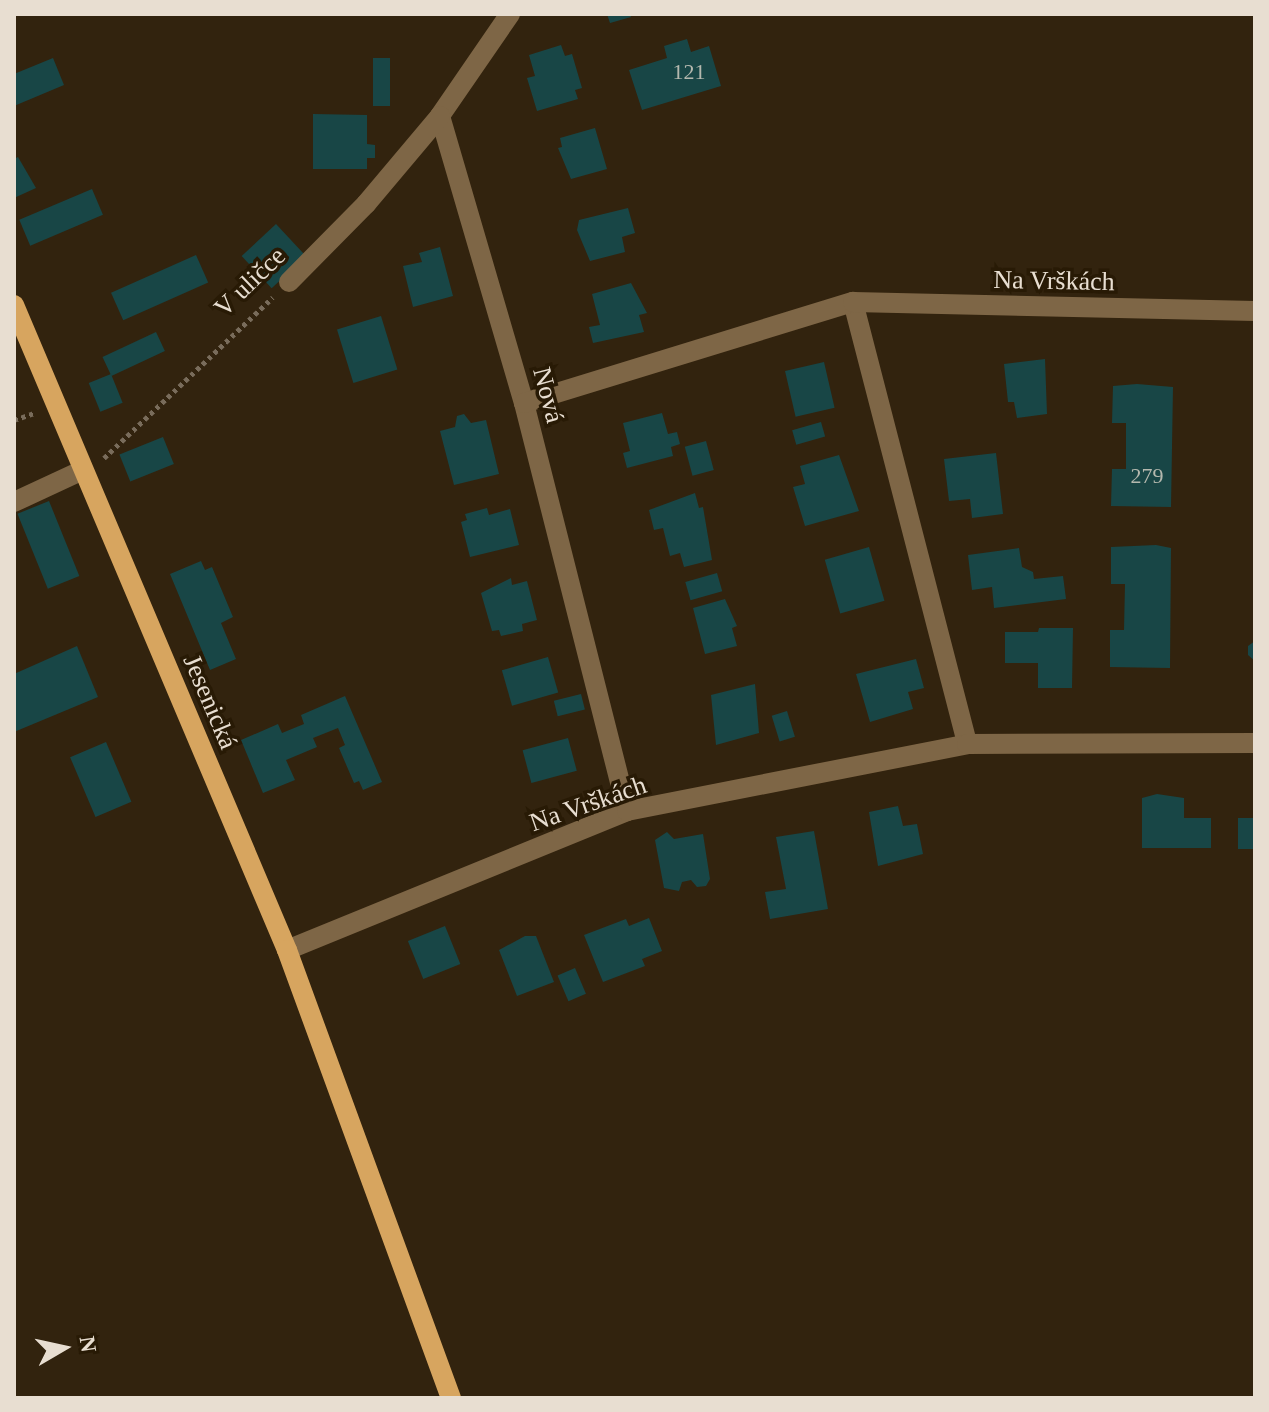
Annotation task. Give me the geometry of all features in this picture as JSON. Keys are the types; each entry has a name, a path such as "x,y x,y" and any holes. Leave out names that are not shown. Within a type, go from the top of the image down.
{"main road":[{"name":"Jesenická","path":"14,305 287,950 451,1398"}],"street":[{"path":"440,116 510,14"},
{"name":"V uličce","path":"289,282 366,204 440,116"},
{"name":"Nová","path":"440,116 524,403 627,811"},
{"path":"853,302 967,744"},
{"name":"Na Vrškách","path":"524,403 853,302 1255,311"},
{"path":"14,502 83,470"},
{"name":"Na Vrškách","path":"287,950 627,811 967,744 1255,743"}],"path":[{"name":"V uličce","path":"83,470 100,462 289,282"},
{"path":"14,420 38,411"}],"building":[{"path":"607,14 630,14 631,17 610,23"},
{"path":"687,39 691,52 709,46 721,86 642,110 629,70 667,58 664,46"},
{"path":"561,45 565,56 572,54 582,88 575,90 578,99 537,111 527,78 535,76 529,55"},
{"path":"53,58 64,85 14,106 14,74"},
{"path":"373,58 390,58 390,106 373,106"},
{"path":"313,114 367,115 367,144 375,145 375,158 367,158 367,169 313,169"},
{"path":"595,128 607,169 571,179 558,148 562,147 560,138"},
{"path":"18,157 36,188 14,198 14,159"},
{"path":"92,189 103,215 30,246 19,220"},
{"path":"628,208 635,233 622,237 625,252 590,261 577,230 579,220"},
{"path":"276,224 306,256 272,288 242,256"},
{"path":"440,247 453,296 413,307 403,266 422,262 419,253"},
{"path":"196,255 208,282 123,320 111,293"},
{"path":"631,283 647,313 639,315 644,332 593,343 589,327 600,325 592,294"},
{"path":"381,316 397,370 353,383 337,329"},
{"path":"156,332 165,351 111,376 103,357"},
{"path":"1045,359 1047,414 1017,418 1014,402 1008,402 1004,364"},
{"path":"824,362 835,408 796,417 785,371"},
{"path":"111,374 123,403 100,412 89,383"},
{"path":"1113,386 1173,387 1171,507 1111,506 1112,469 1126,469 1126,423 1112,423"},
{"path":"662,413 668,434 677,432 680,444 671,447 673,456 627,468 623,453 630,451 623,423"},
{"path":"464,414 471,423 486,420 499,474 454,485 440,431 455,427 457,416"},
{"path":"821,422 825,436 796,445 792,430"},
{"path":"163,437 174,464 130,481 119,455"},
{"path":"706,441 714,470 693,476 685,447"},
{"path":"996,453 1003,514 972,518 970,499 949,501 944,459"},
{"path":"839,455 859,511 805,526 793,487 805,484 800,466"},
{"path":"695,493 699,508 703,507 712,560 684,567 680,553 670,556 663,528 654,530 649,510"},
{"path":"49,501 79,576 48,589 17,514"},
{"path":"487,508 489,515 510,509 519,545 470,557 461,522 467,520 465,514"},
{"path":"1156,545 1171,548 1170,668 1110,667 1110,630 1124,630 1125,584 1111,584 1111,547"},
{"path":"869,547 884,601 840,614 825,560"},
{"path":"1019,548 1022,567 1033,572 1034,579 1063,576 1066,599 994,608 992,587 972,590 968,555"},
{"path":"201,561 205,570 212,567 233,617 221,623 236,659 210,670 170,574"},
{"path":"717,573 722,591 691,600 685,582"},
{"path":"511,578 512,585 527,581 537,620 522,624 523,631 501,636 499,630 492,631 481,593"},
{"path":"725,599 737,626 732,628 737,646 705,654 693,608"},
{"path":"1039,628 1073,628 1072,688 1038,688 1038,663 1005,663 1005,632 1038,632"},
{"path":"1255,641 1255,661 1248,655 1248,646"},
{"path":"77,646 98,697 14,732 14,674"},
{"path":"548,657 558,693 512,706 502,670"},
{"path":"916,659 924,688 908,692 913,709 870,722 856,674"},
{"path":"755,684 759,733 716,745 711,695"},
{"path":"581,694 585,710 558,716 554,701"},
{"path":"345,696 382,782 363,790 359,781 354,783 339,748 345,745 338,728 313,738 317,747 286,760 295,780 263,793 241,740 278,724 282,733 304,724 301,715"},
{"path":"787,711 795,737 780,741 772,716"},
{"path":"568,738 577,771 531,783 523,750"},
{"path":"106,742 131,802 95,817 70,757"},
{"path":"1157,794 1184,798 1184,818 1211,818 1211,848 1142,848 1142,798"},
{"path":"898,806 903,826 917,824 923,854 878,866 869,812"},
{"path":"1238,818 1255,818 1255,849 1238,849"},
{"path":"814,831 828,909 770,919 765,892 786,889 776,837"},
{"path":"667,832 674,839 703,834 710,879 706,886 697,887 691,880 682,882 679,891 664,888 655,840"},
{"path":"649,918 662,951 642,959 645,966 603,982 584,935 626,919 629,926"},
{"path":"445,926 460,964 423,979 408,941"},
{"path":"525,936 536,936 554,982 517,996 499,950"},
{"path":"575,968 586,994 568,1001 558,975"}]}
